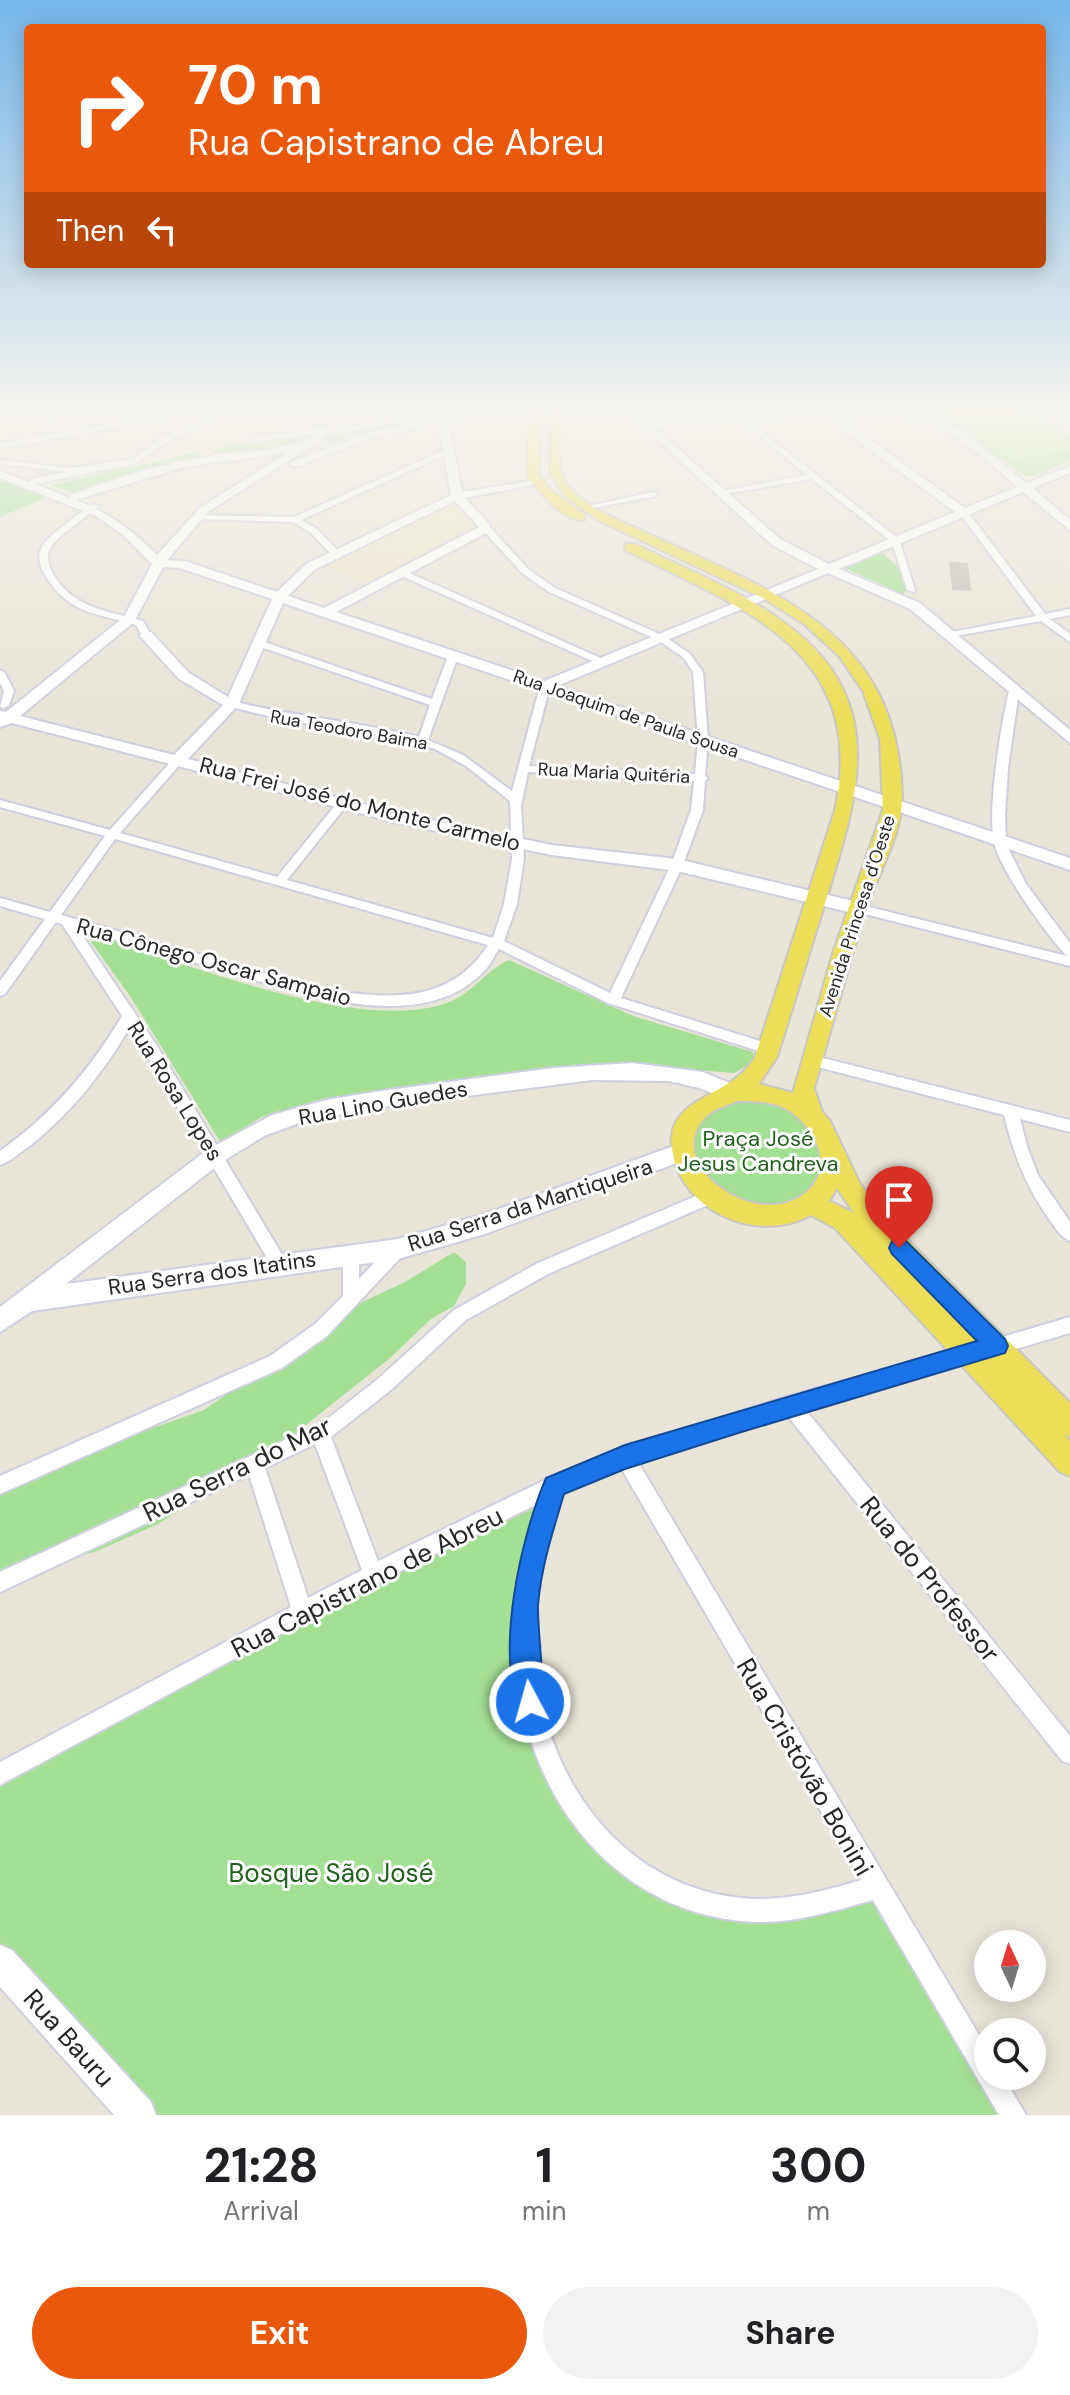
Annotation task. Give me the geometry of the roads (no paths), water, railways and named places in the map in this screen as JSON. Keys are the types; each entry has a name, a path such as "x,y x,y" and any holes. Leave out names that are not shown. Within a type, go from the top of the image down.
{"main road":[{"path":"96,511 169,561"},
{"path":"6,715 138,626 169,561 195,517 203,511"},
{"path":"169,561 219,511"},
{"path":"178,760 232,704 279,598 302,573 426,511"},
{"path":"324,613 486,528 470,511"},
{"name":"Avenida Princesa d'Oeste","path":"569,511 610,537 742,604 794,637 820,669 846,724 851,748 850,789 768,1049 758,1072 733,1093"},
{"name":"Avenida Princesa d'Oeste","path":"595,511 640,536 768,594 828,633 870,689 890,744 894,804 857,908 803,1088 811,1115"},
{"path":"742,511 776,542 830,570 915,606 1070,738"},
{"path":"545,686 970,511"},
{"path":"1051,511 1070,526"},
{"name":"Rua Joaquim de Paula Sousa","path":"169,561 1070,864"},
{"path":"0,741 6,715 138,626"},
{"name":"Rua Teodoro Baima","path":"138,626 171,667 190,682 232,704"},
{"name":"Rua Frei José do Monte Carmelo","path":"6,715 342,804 518,844 677,865 857,908"},
{"name":"Rua Lino Guedes","path":"0,1321 215,1155 258,1130 334,1108 581,1073 666,1075 715,1083 733,1093"},
{"path":"835,1156 833,1174 826,1190 812,1204 773,1216 729,1208 710,1197 694,1182 684,1165 683,1134 696,1111 707,1102 733,1093 775,1095 811,1115 827,1134 851,1191 879,1228 1070,1423"},
{"name":"Rua Serra da Mantiqueira","path":"398,1249 485,1224 682,1152"},
{"path":"812,1204 844,1220 1070,1462"},
{"path":"92,1291 86,1284 86,1273 100,1244"},
{"name":"Rua Serra dos Itatins","path":"27,1300 398,1249"},
{"name":"Rua Bauru","path":"0,1962 138,2115"}],"street":[{"path":"89,511 48,544 43,559 45,568 55,586 77,607 138,626"},
{"path":"195,517 295,520 315,511"},
{"path":"856,511 896,541 911,590"},
{"path":"964,513 1042,617 1070,639"},
{"path":"295,520 314,531 336,554"},
{"path":"486,528 525,571 552,590 661,638 687,656 698,672 703,740 697,810 677,865 613,1000"},
{"path":"400,572 602,662"},
{"path":"952,635 1070,612"},
{"path":"261,644 436,704"},
{"path":"422,742 453,656"},
{"path":"0,673 9,691 6,715"},
{"path":"499,944 516,872 516,800 545,686"},
{"path":"1014,691 1007,721 998,841 1009,863 1070,952"},
{"name":"Rua Teodoro Baima","path":"232,704 267,716 422,742 457,756 516,800"},
{"path":"0,991 112,835 178,760"},
{"name":"Rua Maria Quitéria","path":"526,769 702,778"},
{"path":"0,803 499,944 613,1000 768,1049"},
{"path":"280,881 342,804"},
{"name":"Rua Cônego Oscar Sampaio","path":"0,902 321,994 365,1002 435,998 472,976 499,944"},
{"path":"857,908 1070,961"},
{"name":"Rua Rosa Lopes","path":"68,923 129,1016 279,1263"},
{"path":"0,1159 75,1096 100,1068 129,1016"},
{"path":"811,1060 1070,1126"},
{"path":"1011,1112 1022,1164 1040,1196 1070,1234"},
{"name":"Rua Serra do Mar","path":"0,1582 320,1432 385,1384 460,1315 544,1268 710,1197"},
{"name":"Rua Serra da Mantiqueira","path":"0,1485 276,1362 321,1330 398,1249"},
{"path":"351,1254 351,1301"},
{"name":"Rua Capistrano de Abreu","path":"0,1774 373,1574 554,1486 625,1457 790,1405 1070,1325"},
{"name":"Rua do Professor","path":"790,1405 1070,1753"},
{"path":"320,1432 373,1574"},
{"name":"Rua Cristóvão Bonini","path":"625,1457 875,1888 974,2050"},
{"path":"254,1462 303,1614"},
{"path":"554,1486 534,1556 526,1603 525,1654 530,1702 543,1744 586,1829 623,1865 674,1895 737,1908 798,1908 875,1888"},
{"name":"Rua Cristóvão Bonini","path":"998,2090 1013,2115"}],"park label":[{"name":"Praça José Jesus Candreva","path":"758,1150"},
{"name":"Bosque São José","path":"331,1873"}]}
